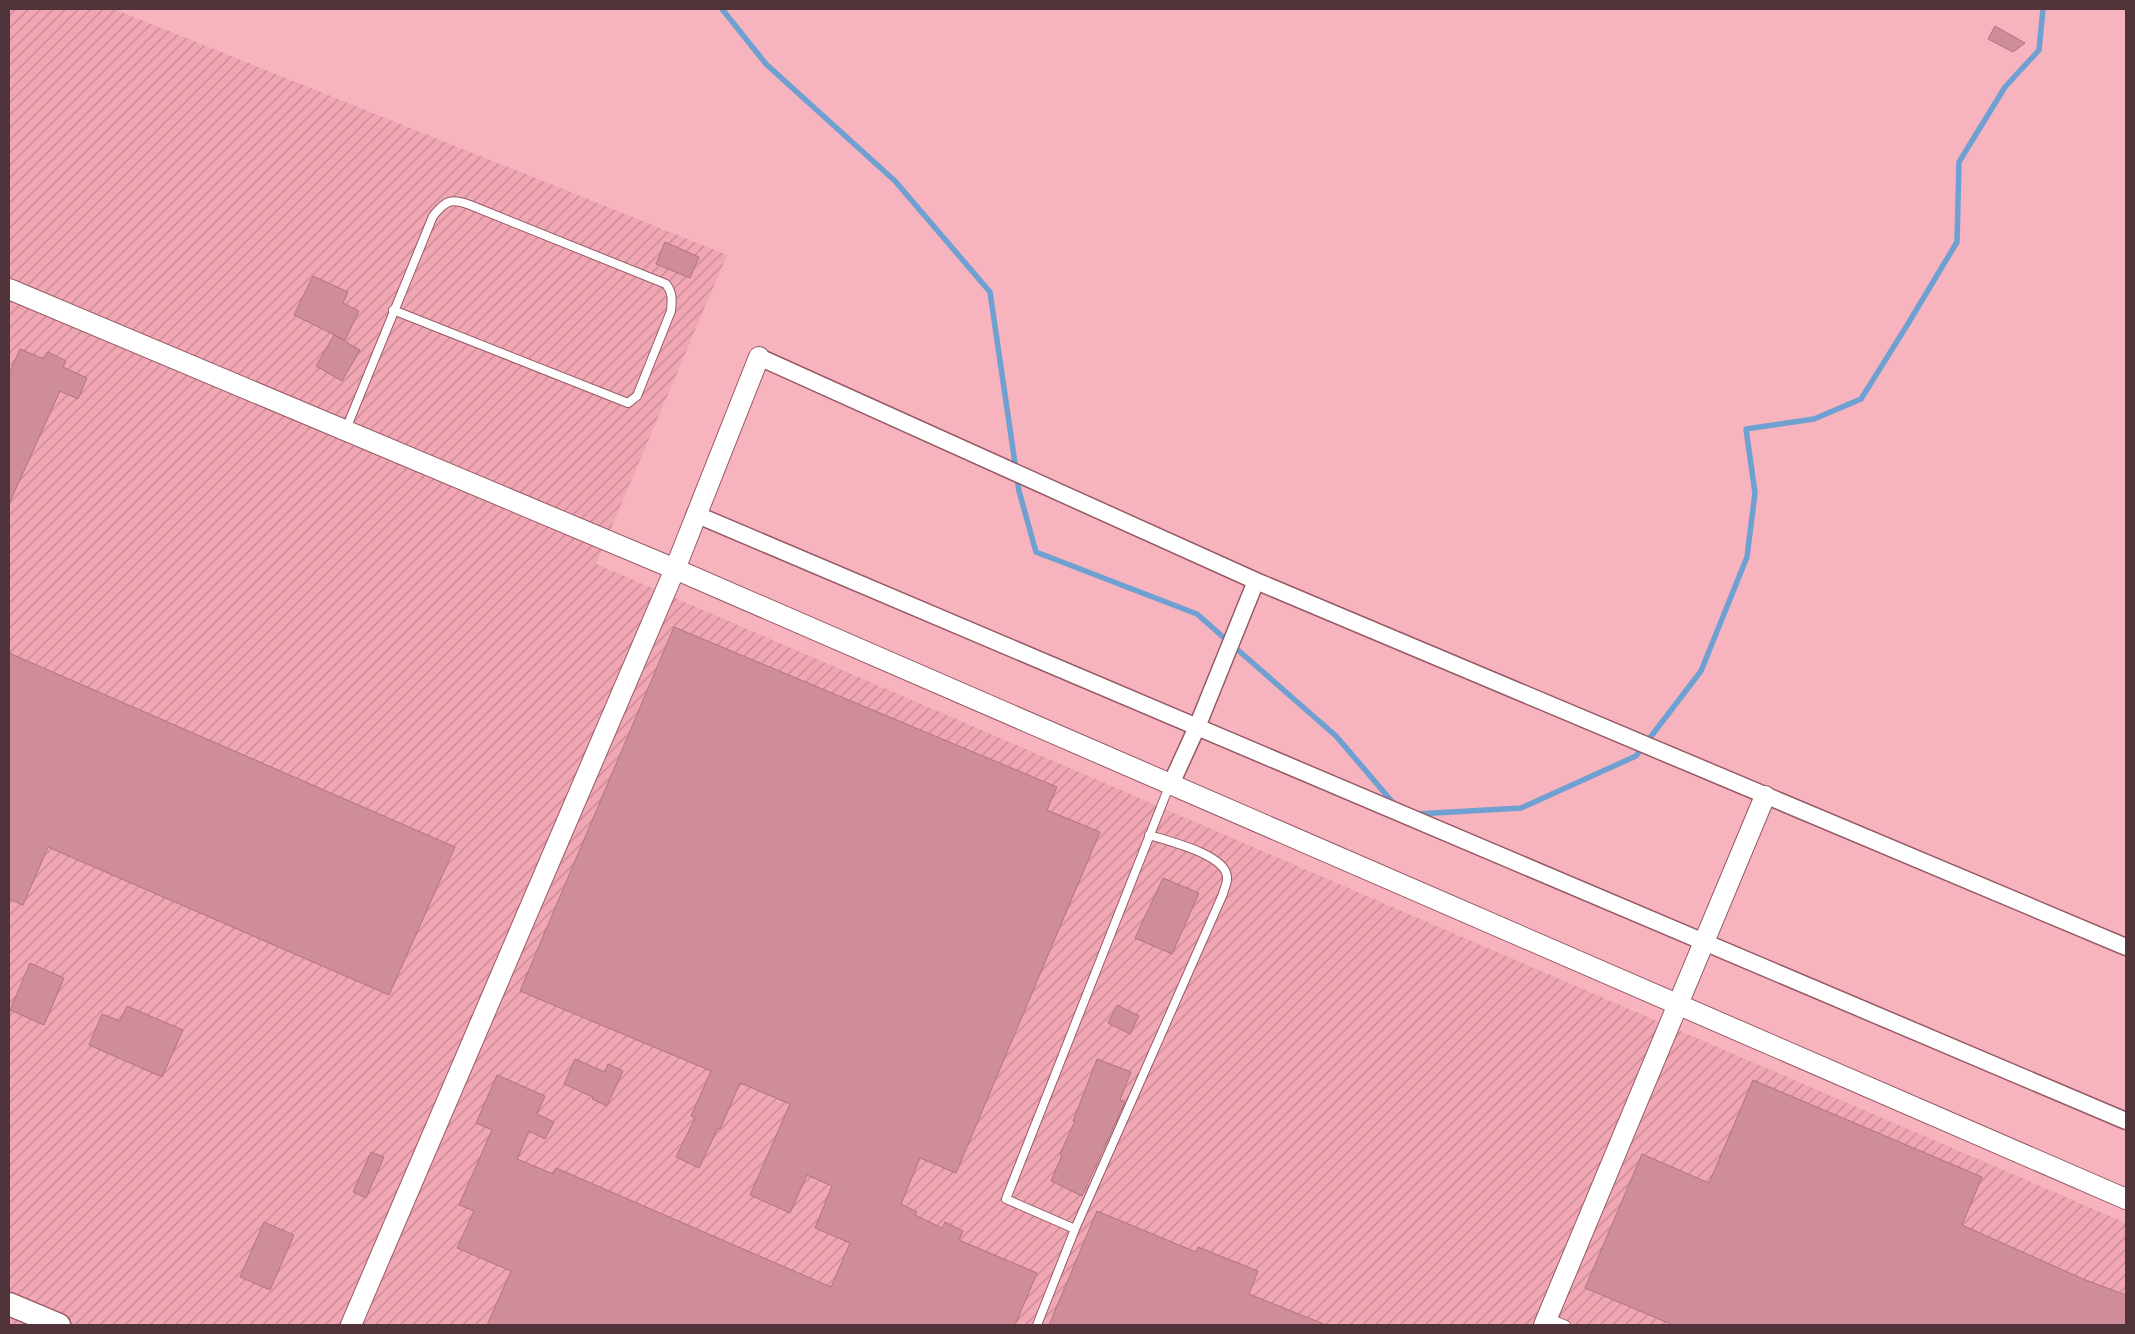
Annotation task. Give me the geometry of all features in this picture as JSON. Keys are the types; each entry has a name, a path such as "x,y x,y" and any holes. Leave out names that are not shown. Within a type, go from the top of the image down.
{"main road":[{"path":"9,1304 59,1325"}],"street":[{"path":"9,289 675,569 2126,1199"},
{"path":"351,1325 675,569 695,514 760,357 1256,581 2126,948"},
{"path":"695,514 2126,1121"},
{"path":"1171,784 1197,728 1256,581"},
{"path":"1546,1321 1765,796"}],"lane":[{"path":"345,431 393,310 433,216 448,201 459,201 470,205 666,284 671,291 672,299 670,311 637,396 628,403 393,310"},
{"path":"1076,1229 1006,1199 1149,835 1171,784"},
{"path":"1036,1325 1228,879 1224,868 1217,860 1200,852 1149,835"},
{"path":"1546,1321 1566,1325"}],"shaded area":[{"path":"9,9 114,9 727,255 596,564 2126,1223 2126,1325 9,1325"}],"building":[{"path":"1995,26 2025,43 2013,52 1988,39"},
{"path":"665,242 699,257 690,278 656,264"},
{"path":"313,276 348,292 343,303 359,311 345,340 294,315"},
{"path":"334,335 360,350 342,381 316,366"},
{"path":"20,349 44,359 48,352 66,361 63,367 87,378 78,399 60,391 9,504 9,374"},
{"path":"674,627 1057,787 1047,810 1100,832 956,1173 920,1158 901,1204 917,1212 915,1215 942,1228 945,1222 963,1231 959,1240 1037,1273 1015,1325 487,1325 511,1271 457,1248 474,1211 459,1205 492,1130 476,1123 497,1075 545,1096 537,1114 554,1122 545,1139 529,1131 517,1159 553,1174 556,1168 831,1287 850,1243 815,1228 832,1186 807,1175 790,1213 750,1195 790,1104 740,1083 720,1129 718,1128 699,1168 676,1157 695,1118 691,1116 711,1071 520,991"},
{"path":"9,653 455,847 389,995 48,847 23,905 9,899"},
{"path":"1163,878 1199,893 1172,954 1135,938"},
{"path":"30,963 64,978 44,1025 10,1010"},
{"path":"1117,1005 1139,1016 1130,1034 1108,1023"},
{"path":"127,1006 183,1030 162,1077 89,1045 102,1014 120,1021"},
{"path":"575,1059 605,1072 608,1064 623,1071 607,1106 592,1099 593,1097 564,1084"},
{"path":"1097,1059 1131,1072 1120,1100 1125,1102 1082,1196 1051,1181"},
{"path":"1753,1080 1982,1177 1962,1225 2083,1279 2126,1295 2126,1325 1673,1325 1585,1288 1642,1154 1709,1183"},
{"path":"371,1152 384,1157 366,1198 353,1192"},
{"path":"1097,1211 1196,1252 1198,1247 1258,1271 1249,1294 1326,1325 1049,1325"},
{"path":"264,1222 294,1235 270,1290 240,1277"}],"waterway":[{"path":"722,9 766,64 895,181 990,292 1019,491 1036,552 1197,614 1336,736 1395,805"},
{"path":"1417,814 1521,808 1636,756 1701,671 1747,557 1755,493 1746,429 1814,419 1861,399 1957,242 1959,162 2005,87 2039,50 2043,9"}]}
